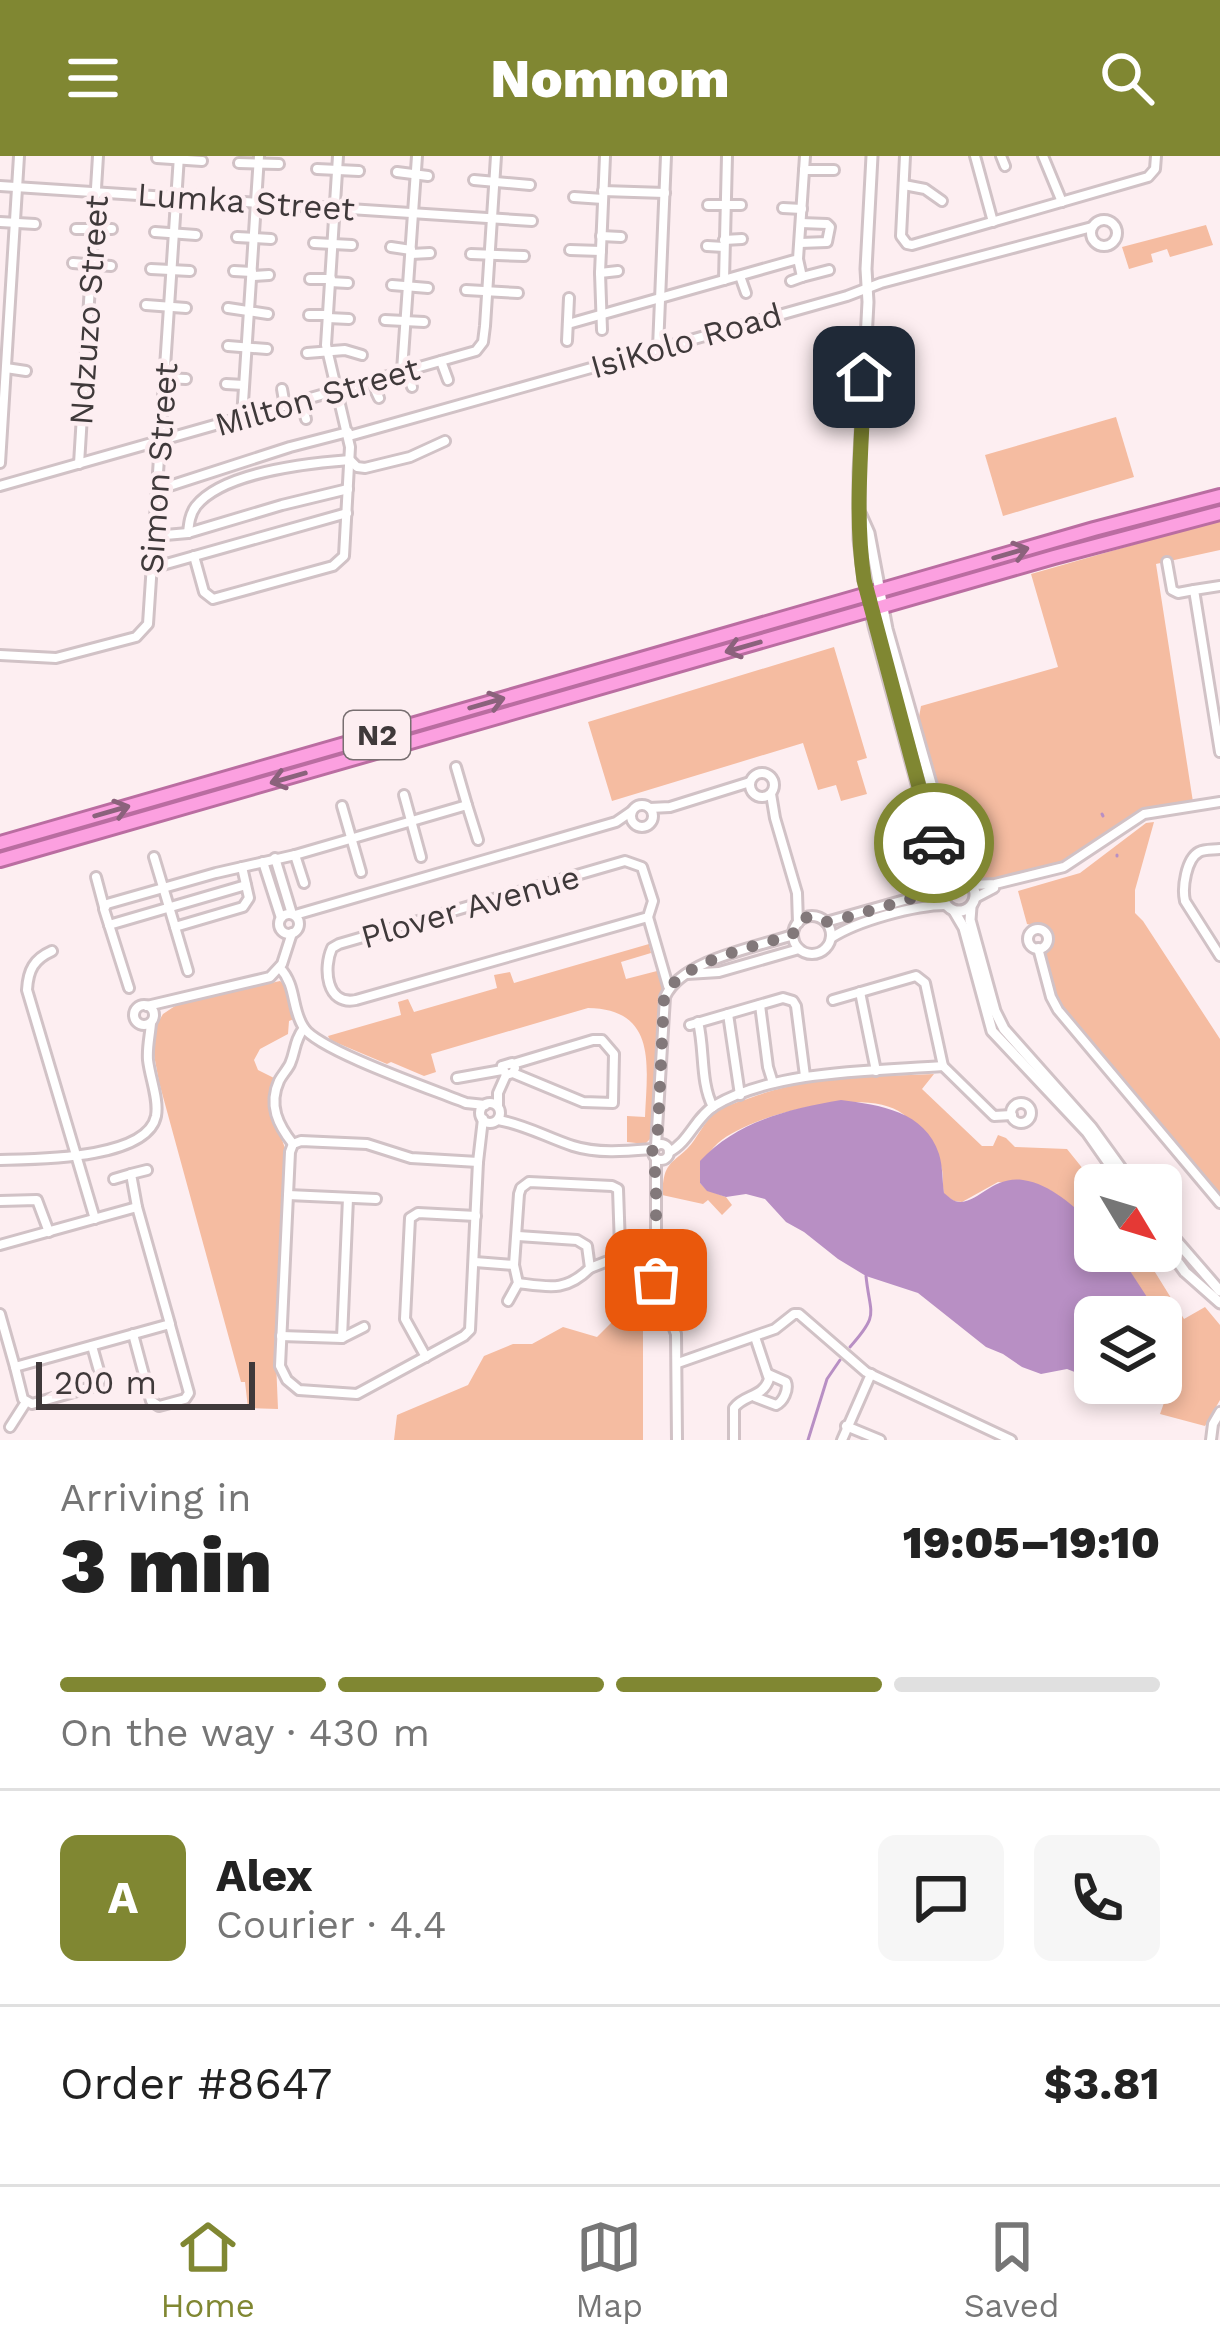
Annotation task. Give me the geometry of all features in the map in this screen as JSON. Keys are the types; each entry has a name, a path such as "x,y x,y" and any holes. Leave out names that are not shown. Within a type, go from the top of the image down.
{"highway":[{"name":"N2","path":"0,843 1220,496"},
{"name":"N2","path":"0,860 1220,513"}],"street":[{"path":"0,463 19,156"},
{"path":"98,156 108,156"},
{"name":"Ndzuzo Street","path":"79,464 98,156"},
{"path":"194,556 205,592 213,598 333,566 344,556 348,434 326,350 338,156"},
{"path":"412,387 404,371 417,156"},
{"path":"488,291 496,156"},
{"path":"602,330 605,156"},
{"path":"658,348 666,156"},
{"path":"724,280 727,156"},
{"path":"802,277 798,259 805,156"},
{"path":"872,156 859,539 943,898 964,928 986,1018 995,1035 1087,1132 1109,1164"},
{"path":"905,156 901,236 912,245 1148,177 1155,169 1156,156"},
{"path":"976,156 993,222"},
{"path":"1043,156 1062,202"},
{"path":"157,158 202,161"},
{"name":"Simon Street","path":"0,655 56,658 140,635 148,625 178,158"},
{"path":"242,418 259,160"},
{"path":"239,163 279,164"},
{"path":"317,169 359,171"},
{"path":"804,170 834,170"},
{"path":"397,172 428,176"},
{"path":"474,180 530,185"},
{"name":"Lumka Street","path":"0,185 532,220"},
{"path":"904,185 924,188 942,201"},
{"path":"574,196 665,194"},
{"path":"708,205 741,206"},
{"path":"783,208 802,209"},
{"path":"0,222 35,224"},
{"path":"800,243 827,242 830,227 801,223"},
{"name":"IsiKolo Road","path":"157,490 290,447 1092,227"},
{"path":"76,229 112,230"},
{"path":"155,232 196,235"},
{"path":"602,236 621,236"},
{"path":"237,237 271,239"},
{"path":"707,246 742,239"},
{"path":"314,243 352,245"},
{"path":"391,248 430,253"},
{"path":"570,250 601,251"},
{"path":"470,254 524,256"},
{"path":"568,324 798,259"},
{"path":"73,263 111,266"},
{"path":"151,269 190,272"},
{"path":"791,281 829,270"},
{"path":"234,271 269,275"},
{"path":"600,273 618,271"},
{"path":"740,276 746,293"},
{"path":"310,279 348,283"},
{"path":"392,285 428,288"},
{"path":"466,290 518,292"},
{"name":"Milton Street","path":"0,486 476,351 482,345 488,291"},
{"path":"567,341 568,298"},
{"path":"146,305 186,308"},
{"path":"228,308 268,314"},
{"path":"310,315 349,319"},
{"path":"386,320 424,322"},
{"path":"228,346 267,349"},
{"path":"307,353 347,350 362,355"},
{"path":"442,361 448,380"},
{"path":"6,368 26,371"},
{"path":"164,378 186,379"},
{"path":"371,380 379,398"},
{"path":"226,385 244,385"},
{"path":"282,389 285,406"},
{"path":"301,401 306,419"},
{"path":"188,533 195,506 226,485 319,462 350,460 365,468 410,457 445,441"},
{"path":"154,536 188,533 349,490"},
{"path":"152,568 347,513"},
{"path":"1167,562 1172,590 1178,593 1220,586"},
{"path":"1194,590 1220,752"},
{"path":"877,609 953,861 970,884 970,920 1000,1022 1118,1164"},
{"path":"456,767 478,840"},
{"path":"651,813 728,790 758,773 770,775 775,818 797,892 798,923"},
{"path":"749,782 775,818"},
{"path":"728,790 771,794"},
{"path":"404,795 421,857"},
{"path":"1018,879 962,911 932,905 847,928 817,954 799,949 793,934 805,917 822,919 944,888 958,879 989,885 1072,864 1144,814 1220,802"},
{"path":"616,823 640,805 651,813"},
{"path":"342,806 361,872"},
{"path":"104,909 107,904 467,806"},
{"path":"632,811 634,824"},
{"path":"281,918 616,823 647,826 651,813"},
{"path":"1220,849 1193,857 1183,892 1184,901 1220,956"},
{"path":"295,855 304,883"},
{"path":"154,856 188,971"},
{"path":"275,859 298,929 287,932"},
{"path":"263,861 281,918 279,926 287,932"},
{"name":"Plover Avenue","path":"648,917 346,1002 331,987 327,962 332,948 339,944 625,861 642,867 653,901 648,917 669,987"},
{"path":"175,927 243,907 249,898 242,867"},
{"path":"95,877 129,988"},
{"path":"109,925 246,884"},
{"path":"797,892 822,919 831,938"},
{"path":"175,1000 148,1021 136,1021 135,1012 142,1006 269,977 280,968 287,932"},
{"path":"677,1440 676,1334 656,1280 664,997 669,987 700,964 793,934"},
{"path":"686,974 718,972 799,949"},
{"path":"1038,949 1058,1010 1220,1204"},
{"path":"52,951 34,963 27,990 95,1219"},
{"path":"280,968 292,987 304,1028 322,1044 583,1148 660,1152 682,1143 712,1107 773,1083 943,1066"},
{"path":"833,1000 921,978 943,1066 994,1116 1012,1115"},
{"path":"860,992 876,1070"},
{"path":"712,1107 706,1092 704,1050 694,1024 783,998 793,1001 806,1077"},
{"path":"760,1005 773,1083"},
{"path":"0,1160 77,1158 141,1137 155,1121 147,1006"},
{"path":"728,1014 740,1095"},
{"path":"293,1144 279,1125 274,1102 295,1040 304,1028"},
{"path":"457,1078 509,1070 602,1040 614,1054 613,1103 583,1102 509,1070"},
{"path":"478,1162 411,1158 367,1144 293,1144 280,1366 294,1387 310,1393 357,1394 466,1334 482,1137 509,1070"},
{"path":"114,1179 147,1170"},
{"path":"131,1174 189,1393 185,1399 159,1406 151,1401 133,1334"},
{"path":"508,1301 518,1282 514,1265 519,1194 524,1185 615,1187 620,1194 620,1247 613,1258 564,1286 518,1282"},
{"path":"288,1195 376,1199"},
{"path":"342,1338 348,1198"},
{"path":"0,1201 37,1200 50,1232"},
{"path":"0,1245 137,1207"},
{"path":"426,1357 405,1319 410,1218 415,1214 476,1216"},
{"path":"518,1236 577,1240 587,1246 590,1268"},
{"path":"1182,1247 1220,1291"},
{"path":"475,1262 514,1265"},
{"path":"1182,1269 1220,1303"},
{"path":"0,1314 26,1402 10,1427"},
{"path":"678,1363 775,1329 799,1314 871,1374 987,1436 1010,1440"},
{"path":"15,1366 170,1324"},
{"path":"281,1336 342,1338 364,1327"},
{"path":"734,1440 734,1408 766,1387 768,1374 755,1337"},
{"path":"26,1402 98,1385 101,1378 92,1346"},
{"path":"754,1396 776,1405 781,1402 786,1382 768,1374"},
{"path":"842,1440 871,1374"},
{"path":"1212,1437 1213,1424 1220,1417"},
{"path":"846,1426 880,1440"}],"shaded area":[{"path":"1206,225 1213,245 1170,257 1167,249 1151,254 1153,262 1129,269 1122,247"},
{"path":"1116,417 1134,477 1003,516 985,455"},
{"path":"1220,520 1220,550 1156,564 1193,802 1133,814 1064,862 985,882 970,874 960,860 919,717 921,706 1058,667 1031,574"},
{"path":"834,647 867,758 857,761 867,794 841,801 836,785 818,790 803,743 612,801 588,722"},
{"path":"1154,822 1135,890 1135,913 1220,1039 1220,1198 1062,1010 1042,951 1049,944 1049,935 1027,924 1018,891 1080,873 1146,823"},
{"path":"649,944 651,953 621,962 626,979 657,971 663,985 657,1020 655,1123 645,1144 627,1142 627,1116 645,1117 644,1044 627,1018 611,1011 588,1008 431,1054 436,1072 424,1076 328,1036 401,1015 398,1002 408,999 414,1012 497,988 494,975 510,972 514,983"},
{"path":"280,981 288,987 294,1019 289,1021 288,1034 260,1049 254,1060 258,1070 276,1079 270,1106 286,1151 278,1409 248,1408 245,1382 241,1382 152,1044 163,1014 178,1004"},
{"path":"934,1074 922,1089 982,1146 993,1146 998,1135 1015,1147 1067,1149 1079,1164 1074,1164 1074,1209 1050,1190 998,1182 962,1202 954,1201 944,1194 939,1162 906,1117 886,1106 863,1102 781,1113 718,1143 704,1162 700,1183 732,1205 722,1215 708,1200 703,1204 662,1195 668,1167 724,1107 773,1090 864,1077"},
{"path":"841,1100 885,1108 912,1119 932,1140 939,1154 944,1193 953,1200 968,1200 1013,1180 1043,1186 1074,1207 1074,1272 1131,1272 1146,1296 1074,1296 1074,1372 1041,1374 1022,1367 986,1347 918,1293 866,1276 838,1259 786,1222 765,1199 707,1191 700,1183 700,1161 747,1126"},
{"path":"1130,1272 1155,1272 1170,1296 1145,1296"},
{"path":"1205,1307 1220,1325 1220,1400 1205,1426 1160,1414 1164,1404 1182,1404 1182,1316 1184,1319"},
{"path":"635,1311 643,1316 643,1440 394,1440 397,1415 468,1385 484,1356 513,1344 532,1344 563,1327 597,1337 619,1315"}],"waterway":[{"path":"850,1347 871,1314 866,1276"},
{"path":"808,1440 827,1379 840,1360"}],"way so far":[{"path":"656,1280 656,1159 652,1152 658,1129 664,997 669,987 700,964 793,934 805,917 826,922 841,919 944,889 934,843"}],"route":[{"path":"864,377 858,492 864,580 934,843"}]}
